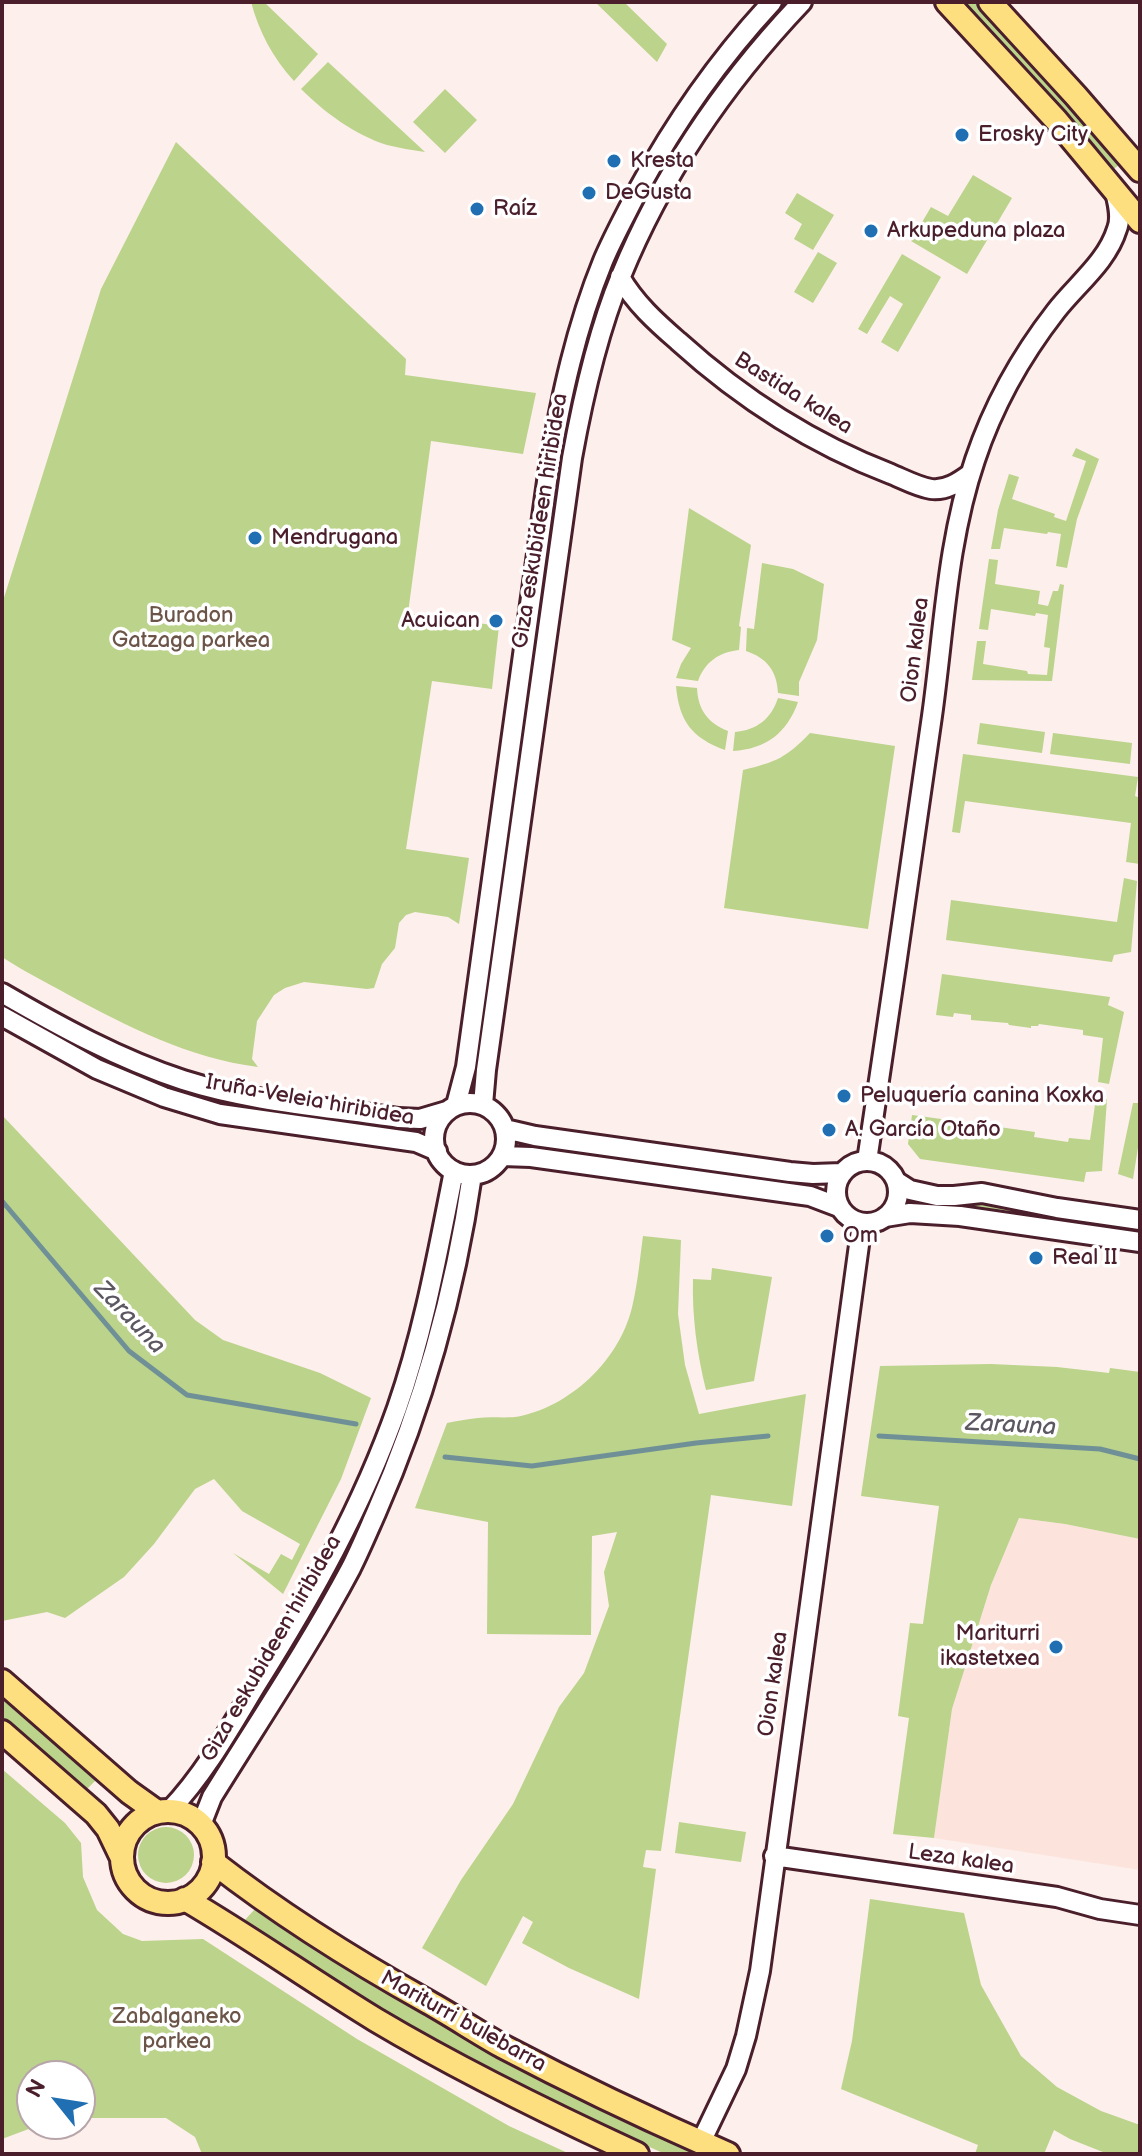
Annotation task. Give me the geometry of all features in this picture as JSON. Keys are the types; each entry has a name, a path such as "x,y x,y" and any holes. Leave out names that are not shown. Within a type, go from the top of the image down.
{"main road":[{"path":"947,2 1015,73 1140,221"},
{"path":"990,2 1140,170"},
{"path":"2,1681 129,1792 164,1811 187,1815 201,1825 209,1836 213,1862 208,1878 199,1890 185,1899 170,1903 142,1895 131,1884 108,1829 96,1814 2,1732"},
{"path":"121,1856 127,1836 139,1820 164,1811"},
{"name":"Mariturri bulebarra","path":"213,1862 294,1922 501,2045 728,2154"},
{"name":"Mariturri bulebarra","path":"185,1899 376,2020 487,2081 637,2154"}],"street":[{"name":"Giza eskubideen hiribidea","path":"452,1108 466,1067 549,467 558,415 582,321 603,261 673,130 710,75 772,2"},
{"name":"Giza eskubideen hiribidea","path":"483,1105 572,458 590,374 620,277 657,200 698,130 726,90 802,2"},
{"name":"Oion kalea","path":"867,1161 930,729 950,569 970,474 987,428 1013,374 1045,324 1105,255 1119,227 1114,187"},
{"name":"Bastida kalea","path":"620,277 629,293 656,322 716,375 763,409 813,439 860,462 932,490 954,486 970,474"},
{"name":"Iruña-Veleia hiribidea","path":"2,993 51,1021 128,1058 184,1080 223,1090 399,1118 420,1119 452,1108"},
{"name":"Iruña-Veleia hiribidea","path":"2,1016 97,1069 164,1097 220,1114 416,1142 437,1151"},
{"path":"465,1103 483,1105 493,1110 505,1129 506,1142 502,1156 484,1172 463,1173 443,1163 437,1151 434,1137 438,1123 452,1108 465,1103"},
{"path":"505,1129 535,1136 790,1172 842,1173"},
{"path":"502,1156 656,1173 810,1196 839,1207 849,1218 862,1223 878,1221 894,1207 898,1194 896,1181 880,1163 867,1161 853,1164 842,1173 837,1183 839,1207"},
{"name":"Giza eskubideen hiribidea","path":"164,1811 193,1786 296,1622 336,1550 397,1408 463,1173"},
{"name":"Giza eskubideen hiribidea","path":"201,1825 212,1797 314,1634 352,1566 391,1480 416,1414 451,1292 463,1173"},
{"path":"896,1181 910,1190 937,1196 982,1193 1140,1220"},
{"path":"885,1217 910,1213 960,1216 1140,1242"},
{"name":"Oion kalea","path":"701,2142 736,2069 760,1971 862,1223"},
{"name":"Leza kalea","path":"774,1856 1057,1897 1087,1907 1140,1915"}],"shaded area":[{"name":"Mariturri ikastetxea","path":"1019,1518 1140,1539 1140,1870 934,1838 952,1709 991,1585"}],"green space":[{"path":"251,2 264,2 318,54 294,81 268,44"},
{"path":"595,2 624,2 667,44 657,62"},
{"path":"779,2 790,2 742,55 699,112 661,174 628,238 563,455 480,1061 473,1060 535,641 550,505 568,400 587,334 623,236 682,128"},
{"path":"960,2 978,2 1122,163 1112,170 1025,70"},
{"path":"328,62 425,152 387,145 363,135 310,98 301,89"},
{"path":"445,89 477,120 445,153 413,122"},
{"name":"Buradon Gatzaga parkea","path":"176,142 406,359 405,375 536,393 523,454 431,441 408,613 499,626 492,689 432,681 406,849 469,858 459,924 448,917 415,912 406,915 399,923 395,948 382,964 374,988 304,982 274,995 257,1021 252,1059 258,1067 232,1063 160,1040 90,1006 2,957 2,604 101,289"},
{"path":"973,175 1012,198 967,274 911,241 931,207 948,216"},
{"path":"797,193 834,215 813,250 794,239 802,224 785,213"},
{"path":"818,252 837,263 813,303 794,292"},
{"path":"902,254 941,277 898,352 881,342 903,304 890,296 867,334 858,329"},
{"path":"1076,448 1099,459 1077,519 1067,568 1056,566 1061,534 1004,528 1000,549 991,549 1009,474 1019,477 1012,499 1066,521 1086,461 1072,456"},
{"path":"689,508 751,545 739,626 739,650 714,659 698,681 676,678 691,648 672,640"},
{"path":"989,559 998,560 995,584 1040,591 1038,604 1048,606 1053,591 1058,591 1060,584 1064,585 1052,681 972,680 977,641 986,641 983,664 1047,675 1050,648 1044,647 1048,615 991,609 988,630 979,629"},
{"path":"762,563 793,569 824,584 817,640 799,682 799,696 778,693 770,666 746,651 747,628 754,629"},
{"path":"676,686 697,688 705,715 728,731 725,750 704,740 689,727 680,709"},
{"path":"778,698 798,702 781,731 756,747 733,751 735,732 762,722"},
{"path":"980,723 1045,732 1042,753 977,744"},
{"path":"810,733 895,746 868,929 724,908 743,770 780,758"},
{"path":"1053,733 1132,743 1130,764 1050,754"},
{"path":"963,754 1138,777 1135,796 1140,798 1140,864 1126,862 1131,823 965,801 960,833 952,832"},
{"path":"1124,878 1137,881 1131,952 1114,955 1112,962 946,940 951,900 1117,922"},
{"path":"942,974 1110,997 1108,1005 1124,1012 1109,1084 1098,1082 1103,1038 1083,1035 1083,1030 1039,1024 1031,1028 971,1020 971,1015 954,1013 953,1017 936,1015"},
{"path":"2,1000 152,1077 387,1123 386,1130 222,1106 149,1083 81,1052 2,1007"},
{"path":"1096,1098 1107,1099 1102,1171 1086,1172 1084,1182 920,1159 908,1144 912,1115 1035,1132 1034,1137 1068,1142 1069,1138 1090,1140"},
{"path":"1133,1103 1140,1103 1140,1135 1133,1179 1118,1174"},
{"path":"2,1115 195,1320 223,1340 320,1373 371,1398 341,1479 283,1594 233,1553 269,1574 281,1554 292,1560 300,1544 242,1511 214,1479 195,1489 154,1544 124,1577 65,1618 47,1612 2,1621"},
{"path":"942,1199 1096,1221 1096,1227 941,1205"},
{"path":"451,1221 459,1222 431,1344 386,1472 319,1610 214,1779 209,1776 313,1609 346,1545"},
{"path":"643,1236 681,1240 678,1314 685,1365 699,1414 806,1394 792,1506 711,1495 661,1851 646,1850 643,1867 656,1869 639,1999 522,1943 533,1922 523,1916 486,1986 422,1948 461,1880 513,1804 559,1707 584,1673 609,1606 604,1572 617,1532 592,1536 591,1635 487,1634 488,1522 415,1508 447,1423 483,1417 516,1417 541,1410 577,1389 607,1359 627,1323 635,1295"},
{"path":"712,1268 772,1277 754,1381 706,1390 696,1335 693,1279 711,1280"},
{"path":"991,1364 1109,1373 1110,1368 1140,1372 1140,1539 1019,1518 991,1585 952,1709 934,1838 893,1834 909,1718 898,1716 910,1623 923,1624 939,1506 861,1496 880,1366"},
{"path":"2,1692 98,1778 86,1790 2,1717"},
{"name":"Zabalganeko parkea","path":"2,1769 65,1823 81,1843 83,1877 97,1910 123,1934 142,1941 203,1939 357,2039 509,2126 570,2154 202,2154 195,2137 166,2118 96,2118 96,2060 16,2060 16,2134 2,2139"},
{"path":"679,1822 746,1832 741,1862 675,1853"},
{"path":"166,1827 186,1835 194,1855 186,1875 166,1883 146,1875 138,1855 146,1835"},
{"path":"870,1899 964,1913 981,1985 1021,2056 1057,2087 1101,2111 1140,2125 1140,2154 1108,2154 1054,2130 1044,2154 975,2154 978,2145 841,2089 852,2041"},
{"path":"255,1909 376,1988 580,2097 706,2154 665,2154 566,2109 445,2048 243,1922"}],"waterway":[{"name":"Zarauna","path":"2,1201 129,1351 187,1395 356,1424"},
{"name":"Zarauna","path":"445,1457 532,1466 768,1436"},
{"name":"Zarauna","path":"879,1436 1100,1449 1140,1459"}],"place":[{"name":"Erosky City","path":"962,135"},
{"name":"Kresta","path":"614,161"},
{"name":"DeGusta","path":"589,193"},
{"name":"Raíz","path":"477,209"},
{"name":"Arkupeduna plaza","path":"871,231"},
{"name":"Mendrugana","path":"255,538"},
{"name":"Acuican","path":"496,621"},
{"name":"Peluquería canina Koxka","path":"844,1096"},
{"name":"A. García Otaño","path":"829,1130"},
{"name":"Om","path":"827,1236"},
{"name":"Real II","path":"1036,1258"},
{"name":"Mariturri ikastetxea","path":"1056,1647"}]}
